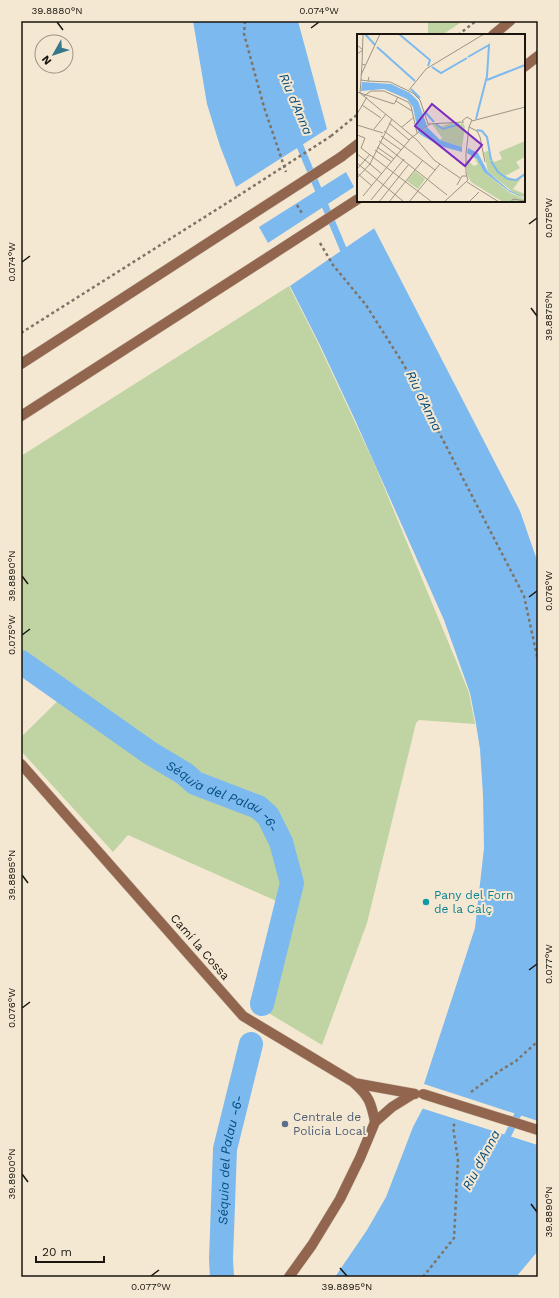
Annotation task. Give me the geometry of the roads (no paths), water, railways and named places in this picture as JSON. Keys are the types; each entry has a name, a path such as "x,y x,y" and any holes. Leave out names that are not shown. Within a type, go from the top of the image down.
{"main road":[{"path":"494,34 510,21"},
{"path":"525,66 538,56"},
{"path":"21,364 341,157 357,145"},
{"path":"21,416 357,200"},
{"name":"Camí la Cossa","path":"21,764 243,1016 354,1082 365,1092 372,1106 375,1122"},
{"path":"354,1082 418,1094 538,1130"},
{"path":"289,1277 312,1245 340,1199 360,1158 375,1122 392,1107 418,1094"}],"water":[{"path":"193,21 298,21 327,129 236,187 220,146 207,104"},
{"path":"346,172 354,187 268,243 259,227"},
{"path":"374,228 520,511 538,563 538,1121 424,1084 475,928 484,848 483,795 480,749 476,724 470,693 444,620 356,422 320,345 290,286"},
{"path":"423,1108 538,1145 538,1251 516,1277 335,1277 367,1230 386,1197 413,1127"}],"waterway":[{"name":"Riu d'Anna","path":"297,139 347,258"},
{"name":"Séquia del Palau -6-","path":"21,662 150,753 185,774 195,783 258,807 268,816 281,842 292,883 262,1004"},
{"name":"Séquia del Palau -6-","path":"222,1277 221,1259 225,1149 251,1044"},
{"name":"Riu d'Anna","path":"504,1143 522,1106"}],"place":[{"name":"Pany del Forn de la Calç","path":"426,902"},
{"name":"Centrale de Policia Local","path":"285,1124"}]}
